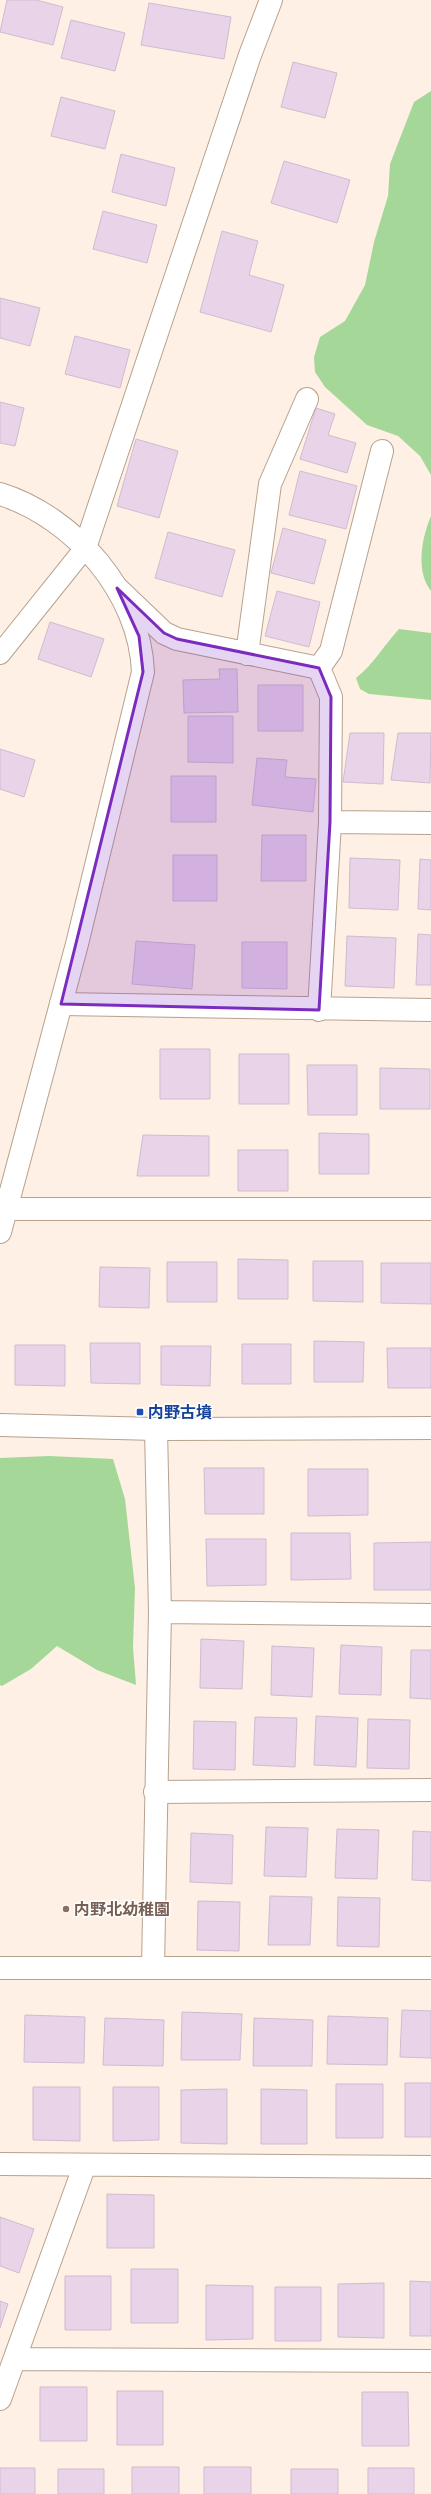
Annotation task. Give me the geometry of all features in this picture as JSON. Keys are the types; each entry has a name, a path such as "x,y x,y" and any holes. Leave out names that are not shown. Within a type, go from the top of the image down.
{"street":[{"path":"85,548 250,55 271,0"},
{"path":"246,654 270,484 307,399"},
{"path":"319,668 331,651 382,451"},
{"path":"0,494 20,500 44,513 85,548 118,588 164,633 177,639 319,668"},
{"path":"0,1232 61,1004 143,672 139,636 118,588"},
{"path":"319,668 331,697 330,822 319,1010"},
{"path":"330,822 431,823"},
{"path":"61,1004 319,1010 431,1010"},
{"path":"7,1209 431,1209"},
{"path":"0,1425 156,1429 431,1428"},
{"path":"153,1967 155,1792 160,1612 156,1429"},
{"path":"160,1612 431,1615"},
{"path":"155,1792 431,1790"},
{"path":"0,1968 431,1968"},
{"path":"0,2164 84,2166 431,2167"},
{"path":"0,2399 84,2166"},
{"path":"15,2359 431,2361"}],"lane":[{"path":"0,654 85,548"}],"highlighted area":[{"path":"117,588 164,633 177,639 319,668 331,697 330,822 319,1010 61,1004 143,672 139,636"}],"green space":[{"path":"431,91 431,475 420,456 398,436 367,425 325,387 315,372 314,357 320,337 345,321 365,285 374,242 388,196 390,164 414,102"},
{"path":"431,516 431,591 423,574 422,554 425,534"},
{"path":"399,629 431,633 431,700 369,694 360,689 356,678 374,661"},
{"path":"49,1456 113,1459 125,1499 135,1588 133,1647 136,1685 97,1670 57,1646 31,1669 2,1686 0,1685 0,1458"}],"building":[{"path":"7,0 36,0 63,7 53,45 0,32"},
{"path":"149,3 231,17 224,59 141,45"},
{"path":"71,20 125,33 115,71 61,58"},
{"path":"293,62 337,73 325,118 281,107"},
{"path":"61,97 115,111 105,149 51,136"},
{"path":"121,154 175,168 166,206 112,192"},
{"path":"284,161 350,180 337,223 271,203"},
{"path":"103,211 157,225 147,263 93,249"},
{"path":"222,231 258,241 249,275 284,285 271,332 200,312"},
{"path":"0,298 40,308 30,346 0,338"},
{"path":"75,336 130,350 120,388 65,374"},
{"path":"0,402 24,408 15,446 0,443"},
{"path":"316,408 335,414 328,435 356,443 347,473 300,459"},
{"path":"136,439 178,451 159,518 117,506"},
{"path":"300,471 357,486 346,529 289,515"},
{"path":"283,528 326,540 314,584 271,573"},
{"path":"168,532 235,550 222,597 155,578"},
{"path":"277,591 320,602 309,647 265,636"},
{"path":"50,622 104,639 91,677 38,659"},
{"path":"219,669 237,669 238,712 184,713 183,680 220,679"},
{"path":"258,685 303,685 303,731 258,731"},
{"path":"188,716 233,716 233,763 188,762"},
{"path":"350,733 384,733 383,784 343,782"},
{"path":"398,733 431,733 430,783 391,780"},
{"path":"0,749 35,760 24,797 0,789"},
{"path":"257,758 287,760 285,777 316,779 313,812 252,805"},
{"path":"171,776 216,776 216,822 171,822"},
{"path":"262,835 306,835 306,881 261,881"},
{"path":"173,855 217,855 217,901 173,901"},
{"path":"350,858 400,860 398,910 349,908"},
{"path":"420,859 431,860 431,910 418,909"},
{"path":"418,934 431,935 431,985 416,985"},
{"path":"347,936 396,938 394,988 345,986"},
{"path":"136,941 195,945 192,989 132,984"},
{"path":"242,942 287,942 287,989 242,988"},
{"path":"160,1049 210,1049 210,1099 160,1099"},
{"path":"239,1054 289,1054 289,1104 239,1104"},
{"path":"307,1065 357,1065 357,1115 308,1115"},
{"path":"380,1068 430,1069 430,1109 380,1109"},
{"path":"319,1133 369,1134 369,1174 319,1174"},
{"path":"143,1135 209,1136 209,1176 137,1176"},
{"path":"238,1150 288,1150 288,1191 238,1191"},
{"path":"238,1259 288,1260 288,1299 238,1299"},
{"path":"313,1261 363,1261 363,1302 313,1301"},
{"path":"167,1262 217,1262 217,1302 167,1302"},
{"path":"381,1263 431,1263 431,1304 381,1303"},
{"path":"100,1267 150,1268 149,1308 99,1307"},
{"path":"314,1341 364,1342 363,1382 314,1382"},
{"path":"90,1343 140,1343 140,1384 91,1383"},
{"path":"242,1344 291,1344 291,1384 242,1384"},
{"path":"15,1345 65,1345 65,1386 15,1385"},
{"path":"161,1346 211,1346 210,1386 161,1385"},
{"path":"387,1348 431,1348 431,1388 388,1388"},
{"path":"204,1468 264,1468 264,1514 205,1514"},
{"path":"308,1469 368,1469 368,1515 308,1516"},
{"path":"291,1533 350,1533 351,1579 291,1580"},
{"path":"206,1539 266,1539 266,1585 207,1586"},
{"path":"431,1542 431,1590 374,1590 374,1543"},
{"path":"201,1639 244,1641 242,1689 200,1688"},
{"path":"341,1645 382,1647 381,1695 339,1694"},
{"path":"272,1646 314,1648 312,1697 271,1695"},
{"path":"411,1650 431,1650 431,1699 410,1698"},
{"path":"316,1716 358,1718 356,1767 314,1765"},
{"path":"255,1717 297,1718 295,1767 253,1765"},
{"path":"368,1719 410,1720 409,1769 367,1768"},
{"path":"194,1721 236,1722 235,1770 193,1769"},
{"path":"266,1827 308,1828 306,1877 264,1876"},
{"path":"337,1829 379,1830 377,1879 335,1878"},
{"path":"413,1831 431,1832 431,1881 412,1880"},
{"path":"191,1833 233,1835 232,1884 190,1882"},
{"path":"270,1896 312,1897 310,1945 268,1945"},
{"path":"338,1897 380,1898 379,1947 337,1946"},
{"path":"198,1901 240,1902 239,1951 197,1950"},
{"path":"402,2010 431,2011 431,2058 400,2057"},
{"path":"182,2012 242,2014 240,2060 181,2060"},
{"path":"25,2015 85,2017 84,2063 24,2062"},
{"path":"328,2016 388,2018 387,2065 327,2064"},
{"path":"105,2018 164,2020 163,2066 103,2065"},
{"path":"254,2018 313,2020 312,2066 253,2066"},
{"path":"405,2083 431,2083 431,2137 405,2137"},
{"path":"336,2084 383,2084 383,2138 336,2138"},
{"path":"33,2087 80,2087 80,2141 33,2140"},
{"path":"113,2087 159,2087 159,2140 113,2141"},
{"path":"227,2089 227,2144 181,2143 181,2090"},
{"path":"261,2089 307,2090 307,2144 261,2144"},
{"path":"107,2194 154,2195 154,2248 107,2248"},
{"path":"0,2217 34,2229 19,2273 0,2266"},
{"path":"131,2269 178,2269 178,2323 131,2323"},
{"path":"65,2276 111,2276 111,2330 65,2330"},
{"path":"410,2281 431,2282 431,2336 410,2336"},
{"path":"384,2283 384,2338 338,2337 338,2284"},
{"path":"206,2285 253,2286 253,2339 206,2340"},
{"path":"275,2287 321,2287 321,2341 275,2341"},
{"path":"0,2301 8,2304 0,2328"},
{"path":"40,2387 87,2387 87,2441 40,2441"},
{"path":"117,2391 163,2391 163,2445 117,2445"},
{"path":"362,2392 408,2392 409,2446 362,2446"},
{"path":"132,2467 179,2467 179,2494 132,2494"},
{"path":"204,2467 251,2467 251,2494 204,2494"},
{"path":"0,2468 35,2468 35,2494 0,2494"},
{"path":"368,2468 414,2468 414,2494 368,2494"},
{"path":"58,2469 104,2469 104,2494 58,2494"},
{"path":"291,2469 338,2469 338,2494 291,2494"}],"place":[{"name":"内野古墳","path":"140,1412"},
{"name":"内野北幼稚園","path":"66,1909"}]}
